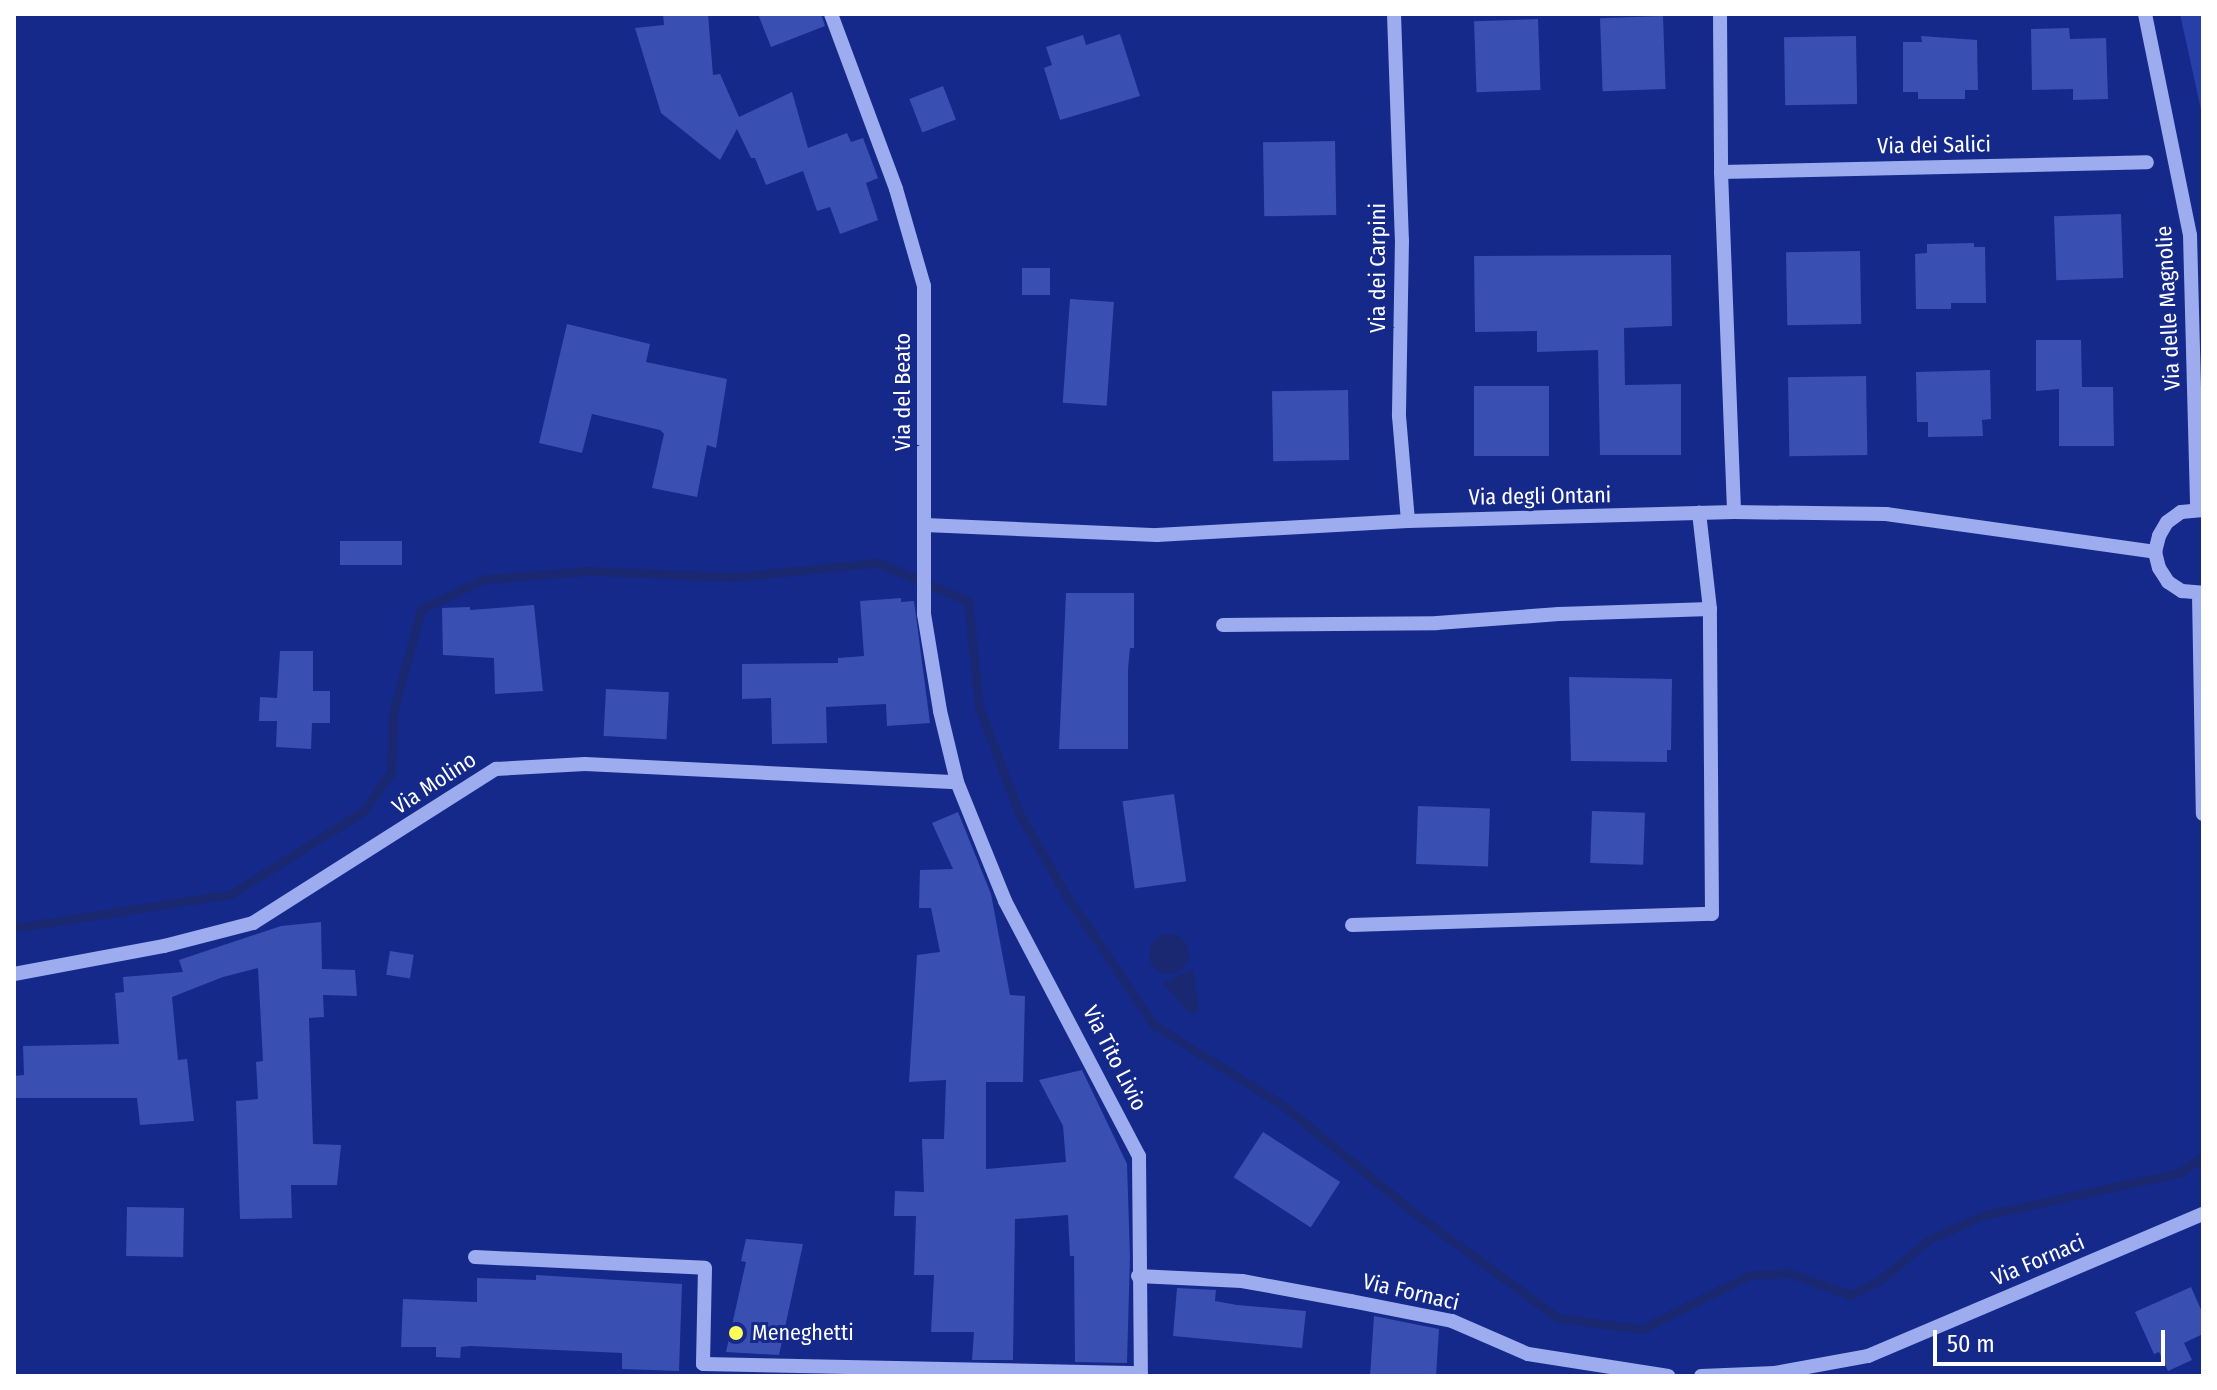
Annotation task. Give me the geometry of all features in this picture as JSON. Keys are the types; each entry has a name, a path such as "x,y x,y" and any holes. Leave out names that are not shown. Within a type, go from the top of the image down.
{"street":[{"name":"Via del Beato","path":"831,14 896,189 924,286 924,614 957,782"},
{"name":"Via dei Carpini","path":"1394,14 1402,240 1399,416 1408,521"},
{"path":"1720,14 1721,172 1734,512"},
{"name":"Via delle Magnolie","path":"2145,14 2197,236 2200,509"},
{"name":"Via dei Salici","path":"1721,172 2147,162"},
{"path":"2200,509 2181,512 2167,522 2155,552 2168,582 2182,591 2201,594 2203,814"},
{"name":"Via degli Ontani","path":"925,525 1157,535 1408,521 1734,512 1886,514 2155,552"},
{"path":"1352,925 1712,914 1710,609 1699,513"},
{"path":"1223,625 1437,623 1559,614 1710,609"},
{"name":"Via Molino","path":"14,974 164,946 253,923 496,769 585,764 957,782"},
{"name":"Via Tito Livio","path":"957,782 1005,901 1139,1156 1141,1375"},
{"name":"Via Fornaci","path":"1701,1376 1775,1373 1868,1356 2203,1214"},
{"path":"475,1257 705,1268 703,1364 1141,1375"},
{"name":"Via Fornaci","path":"1138,1276 1242,1281 1351,1301 1452,1321 1528,1354 1668,1376"}],"shaded area":[{"path":"2180,14 2203,14 2203,119"},
{"path":"1169,934 1183,940 1189,954 1183,968 1169,974 1155,968 1149,954 1155,940"},
{"path":"1194,969 1199,1011 1191,1014 1162,983"}],"building":[{"path":"663,14 708,14 713,75 720,74 739,117 792,92 808,148 847,133 851,142 863,138 878,178 866,183 878,220 840,234 830,207 817,211 803,171 766,185 755,158 751,158 737,129 720,160 661,113 635,28 664,25"},
{"path":"758,14 821,14 825,26 771,47"},
{"path":"1663,16 1666,89 1603,91 1600,18"},
{"path":"1538,19 1540,90 1477,92 1474,21"},
{"path":"2069,28 2070,39 2106,38 2108,99 2073,100 2073,89 2032,90 2031,29"},
{"path":"1120,34 1140,96 1060,120 1044,68 1052,65 1046,47 1083,35 1086,45"},
{"path":"1856,36 1857,104 1785,105 1784,37"},
{"path":"1921,36 1977,40 1978,90 1965,90 1965,99 1918,99 1918,92 1903,92 1903,42 1922,42"},
{"path":"943,86 956,120 922,133 909,99"},
{"path":"1335,141 1336,215 1264,216 1263,142"},
{"path":"2121,214 2123,278 2056,280 2054,216"},
{"path":"1974,243 1974,247 1985,247 1986,303 1951,303 1951,309 1916,309 1915,254 1927,253 1927,244"},
{"path":"1860,251 1861,324 1787,325 1786,252"},
{"path":"1671,255 1672,326 1624,328 1625,385 1681,384 1681,455 1600,455 1598,350 1537,352 1537,331 1475,332 1474,256"},
{"path":"1022,268 1050,268 1050,295 1022,295"},
{"path":"1070,299 1114,302 1107,406 1063,403"},
{"path":"567,324 650,344 646,362 727,379 716,448 707,445 697,497 652,488 664,434 660,430 592,414 582,453 539,443"},
{"path":"2036,340 2081,340 2082,387 2113,387 2114,446 2059,446 2059,389 2036,391"},
{"path":"1990,370 1991,419 1982,420 1983,436 1928,437 1928,422 1917,422 1916,372"},
{"path":"1866,376 1867,455 1789,456 1788,377"},
{"path":"1474,386 1549,386 1549,456 1474,456"},
{"path":"1348,390 1349,460 1273,461 1272,391"},
{"path":"340,541 402,541 402,565 340,565"},
{"path":"1066,593 1134,593 1134,648 1130,648 1128,669 1128,749 1059,749"},
{"path":"901,598 901,602 914,601 930,723 887,726 886,704 826,707 827,743 772,744 771,698 742,699 742,664 838,663 838,658 864,656 860,601"},
{"path":"534,605 543,691 495,694 494,658 443,655 442,608 470,607 470,610"},
{"path":"280,651 313,651 313,691 330,691 330,723 312,723 311,749 276,747 277,721 259,721 260,697 277,698"},
{"path":"1569,677 1672,679 1671,750 1667,750 1667,762 1571,761"},
{"path":"606,689 669,692 666,739 604,736"},
{"path":"1174,794 1186,881 1135,888 1123,801"},
{"path":"1418,806 1490,809 1488,866 1416,864"},
{"path":"1592,811 1645,813 1643,865 1590,863"},
{"path":"958,812 991,894 1010,995 1025,996 1023,1082 986,1082 986,1169 1066,1162 1063,1126 1039,1080 1082,1070 1127,1164 1130,1257 1127,1363 1075,1362 1074,1256 1070,1256 1068,1215 1015,1219 1013,1360 972,1360 974,1332 931,1332 934,1275 914,1275 916,1216 894,1216 895,1191 924,1192 922,1139 944,1139 946,1080 909,1082 917,955 940,952 931,908 919,908 920,870 953,869 932,823"},
{"path":"321,922 322,969 355,970 357,996 323,995 324,1017 309,1018 313,1144 341,1145 337,1185 291,1185 292,1218 240,1219 236,1101 258,1099 256,1062 263,1061 258,968 223,977 172,997 178,1060 187,1059 194,1121 140,1125 137,1098 14,1098 14,1076 24,1075 23,1046 119,1044 115,993 124,992 123,977 183,972 179,960 281,926"},
{"path":"390,951 414,955 410,978 386,975"},
{"path":"1263,1132 1340,1182 1311,1227 1234,1177"},
{"path":"127,1207 184,1208 183,1257 126,1256"},
{"path":"746,1239 803,1244 779,1355 726,1352 746,1262 741,1261"},
{"path":"536,1275 682,1284 679,1371 622,1369 622,1353 470,1346 461,1347 460,1358 436,1357 436,1347 401,1347 403,1299 477,1302 477,1278 536,1280"},
{"path":"2191,1287 2203,1314 2203,1334 2184,1343 2192,1360 2168,1371 2159,1352 2154,1354 2135,1312"},
{"path":"1177,1288 1216,1290 1215,1301 1237,1305 1306,1311 1302,1348 1173,1336"},
{"path":"1374,1316 1439,1329 1436,1376 1370,1376"}],"waterway":[{"path":"14,928 231,894 364,811 391,772 393,713 421,609 484,579 589,571 734,577 878,563 968,601 979,707 1019,813 1066,895 1154,1025 1285,1107 1417,1215 1558,1318 1642,1329 1750,1275 1789,1273 1851,1295 1883,1278 1928,1240 1981,1216 2179,1173 2203,1157"}],"place":[{"name":"Meneghetti","path":"736,1333"}]}
